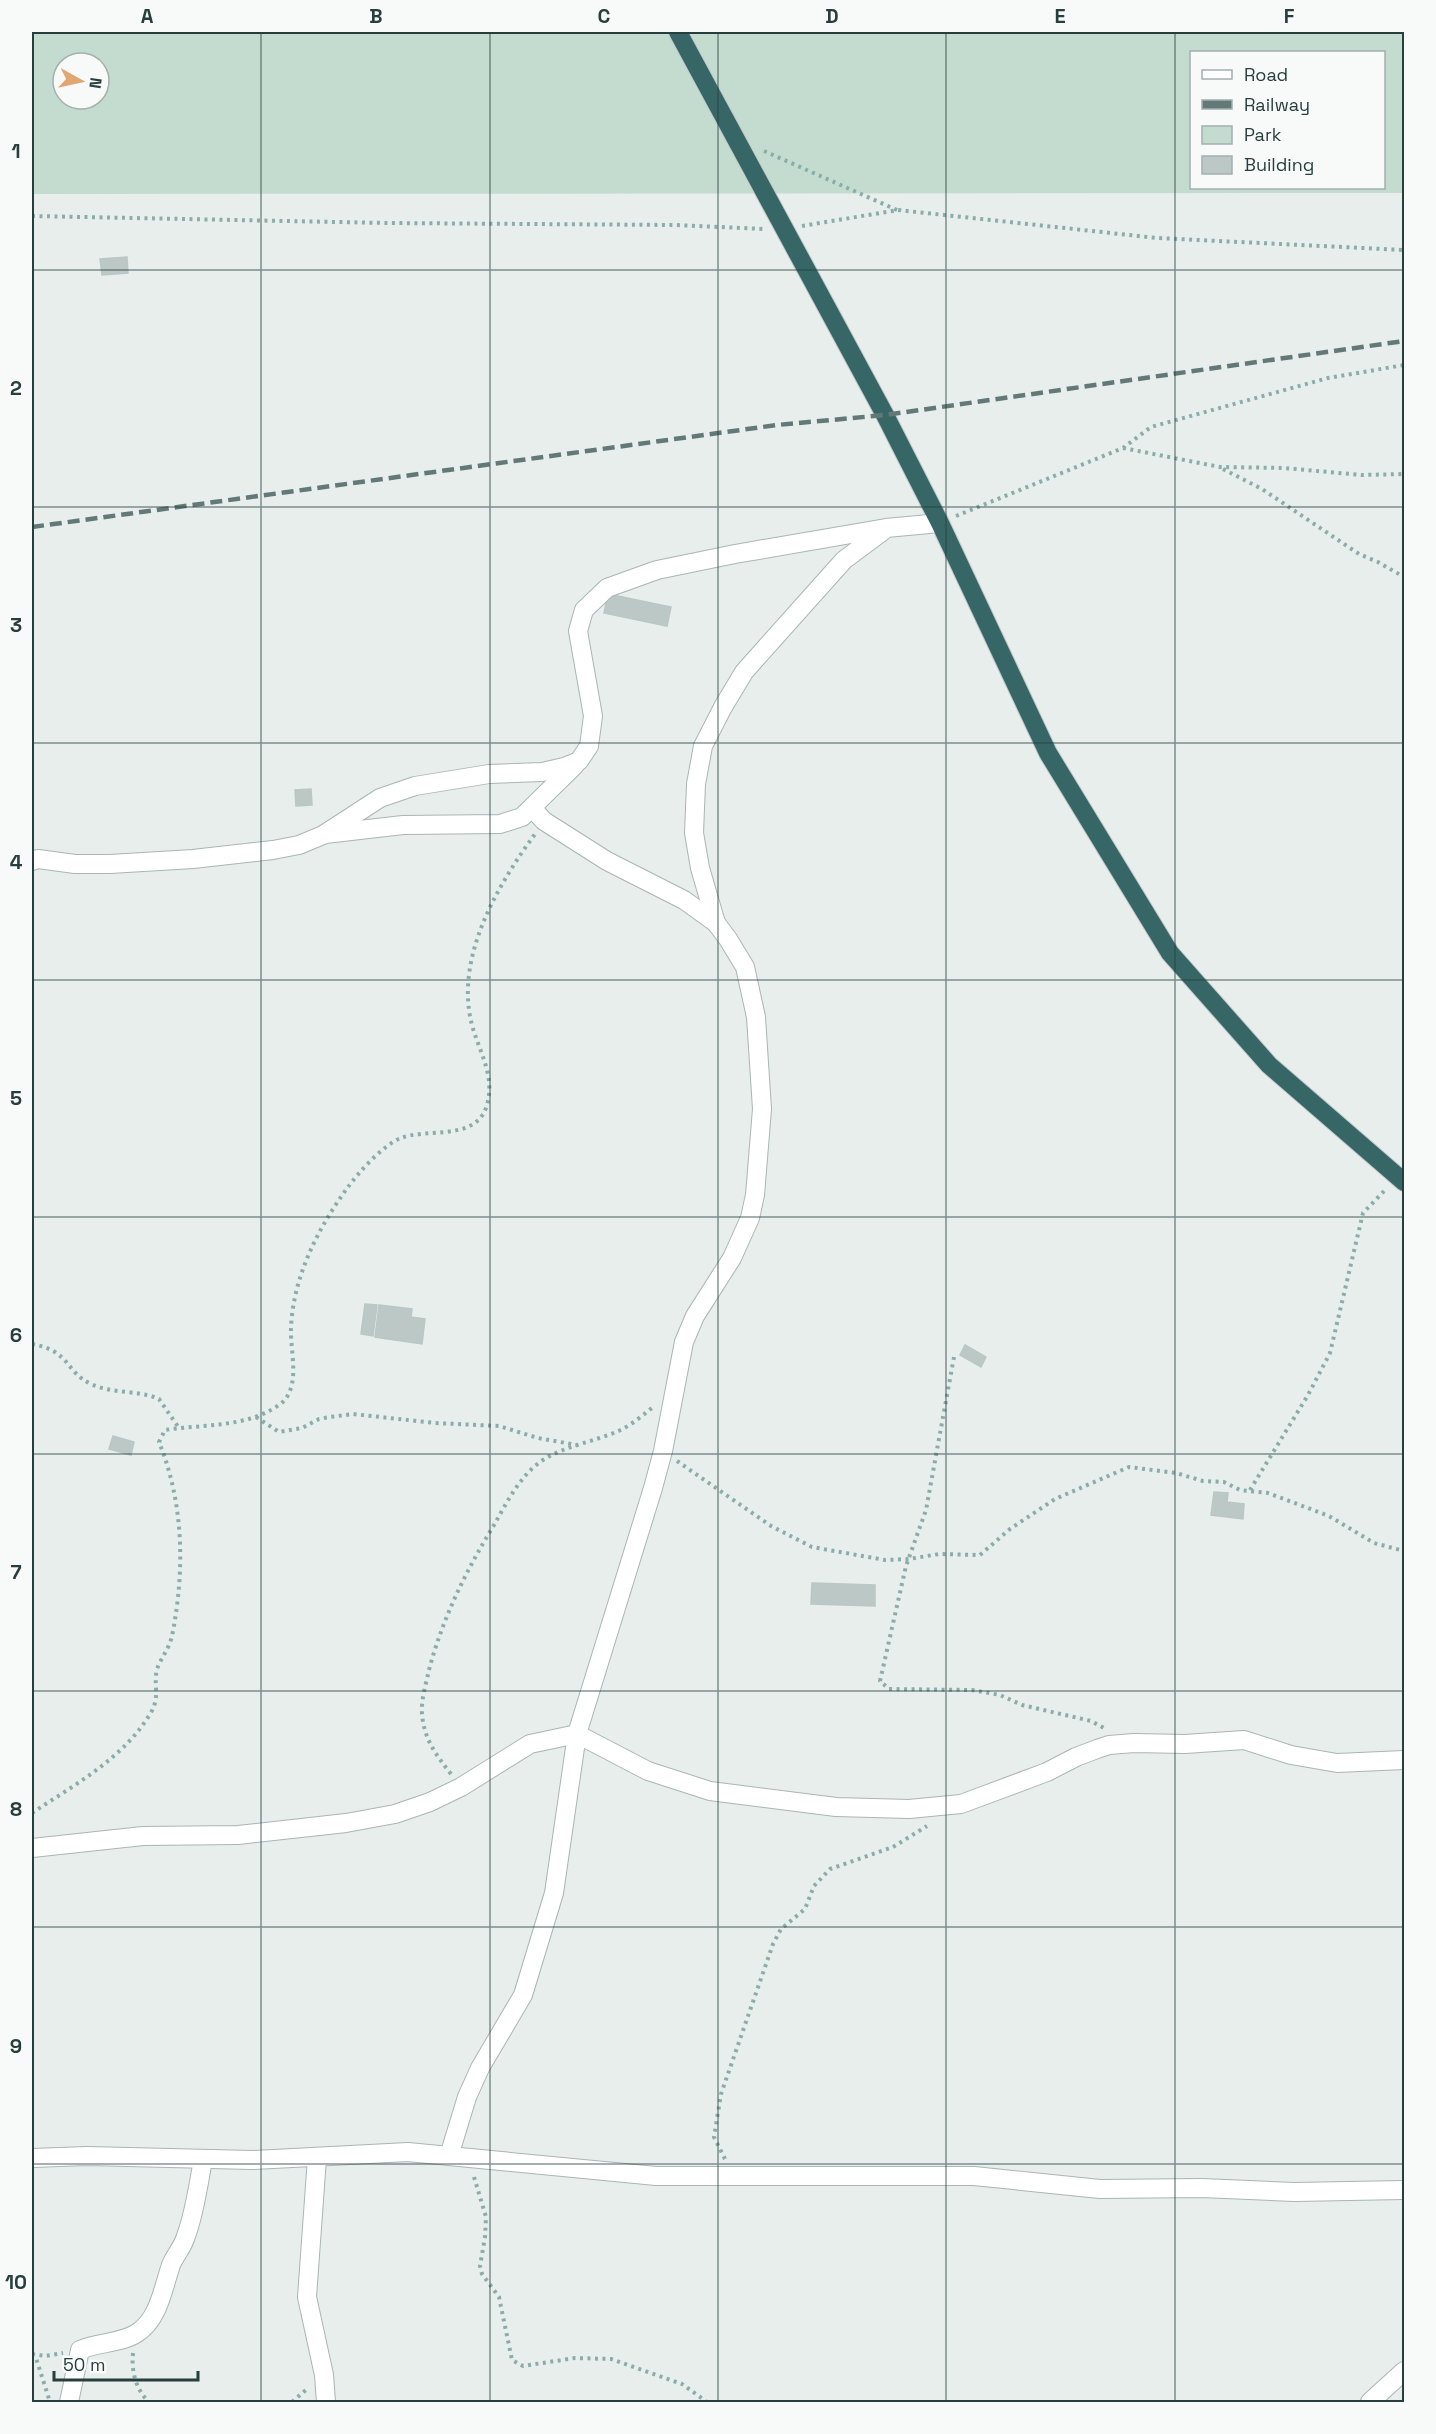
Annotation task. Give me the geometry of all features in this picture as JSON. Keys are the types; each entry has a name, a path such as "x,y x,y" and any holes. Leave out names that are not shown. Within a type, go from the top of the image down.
{"highway":[{"path":"678,32 940,523 1048,753 1170,953 1269,1065 1402,1180"}],"street":[{"path":"324,835 403,825 500,824 538,814 589,746 592,716 578,631 584,610 607,588 657,570 886,528 940,523"},
{"path":"716,923 700,868 694,833 696,784 703,746 744,672 844,560 886,528"},
{"path":"32,861 38,859 75,864 110,864 227,856 299,845 324,835 380,798 415,786 489,774 542,772 579,761"},
{"path":"458,2157 467,2097 480,2068 523,1995 540,1945 554,1893 578,1734 663,1451 684,1342 695,1316 732,1258 750,1218 755,1195 762,1109 756,1017 745,967 716,923 684,900 607,861 538,814"},
{"path":"32,1848 143,1836 238,1834 395,1814 430,1802 461,1787 530,1744 578,1734 648,1771 710,1791 836,1807 909,1809 961,1804 1047,1772 1076,1756 1109,1745 1185,1744 1244,1740 1291,1755 1337,1763 1404,1760"},
{"path":"32,2158 87,2156 203,2160 317,2158 408,2152 656,2176 974,2176 1100,2189 1202,2188 1294,2192 1404,2190"},
{"path":"317,2158 307,2297 324,2375 326,2403"},
{"path":"69,2403 78,2355 83,2348 138,2332 146,2325 157,2308 173,2261 181,2250 187,2235 203,2160"},
{"path":"1370,2403 1404,2371"}],"path":[{"path":"736,138 897,210"},
{"path":"32,216 675,225 785,230 897,210 1157,238 1404,250"},
{"path":"940,523 1123,448 1151,427 1328,378 1404,365"},
{"path":"1123,448 1220,467 1284,468 1362,475 1404,474"},
{"path":"1220,467 1262,489 1359,554 1378,562 1404,578"},
{"path":"32,1813 104,1764 139,1730 155,1704 157,1673 172,1636 181,1568 174,1487 159,1442 165,1430 211,1427 255,1417 280,1404 292,1388 291,1329 298,1281 333,1208 350,1185 381,1152 398,1139 413,1134 453,1131 470,1126 485,1111 490,1094 490,1080 468,1009 470,970 474,950 489,910 538,814"},
{"path":"1250,1491 1308,1395 1330,1353 1363,1213 1373,1200 1402,1180"},
{"path":"32,1344 55,1351 88,1383 159,1399 179,1429"},
{"path":"954,1357 926,1510 909,1559 880,1681 889,1689 972,1690 1000,1695 1022,1705 1091,1721 1134,1743"},
{"path":"461,1787 433,1752 423,1723 423,1694 437,1641 460,1583 514,1491 542,1460 617,1432 674,1390"},
{"path":"255,1417 279,1432 302,1428 319,1419 353,1414 435,1423 499,1426 538,1438 578,1445"},
{"path":"663,1451 771,1526 812,1547 862,1557 909,1559 939,1554 980,1555 1010,1529 1056,1499 1129,1467 1176,1473 1203,1481 1216,1481 1250,1491 1268,1493 1329,1516 1364,1539 1404,1551"},
{"path":"734,2175 714,2137 716,2118 721,2094 757,1989 773,1944 781,1929 805,1909 814,1886 830,1869 893,1846 934,1822"},
{"path":"458,2157 471,2160 486,2217 480,2266 482,2274 499,2297 512,2361 523,2366 575,2358 610,2360 682,2384 707,2403"},
{"path":"138,2332 132,2356 133,2371 138,2387 149,2403"},
{"path":"32,2354 45,2356 83,2348"},
{"path":"32,2354 36,2358 50,2403"}],"green space":[{"path":"32,32 1404,32 1404,193 32,194"}],"building":[{"path":"127,257 128,273 102,275 100,259"},
{"path":"608,594 671,607 667,626 604,613"},
{"path":"311,789 312,805 296,806 295,790"},
{"path":"365,1304 377,1305 373,1336 361,1334"},
{"path":"379,1305 412,1309 411,1317 425,1319 422,1344 375,1337"},
{"path":"965,1345 986,1357 981,1367 960,1355"},
{"path":"113,1436 134,1442 131,1455 109,1449"},
{"path":"1214,1492 1228,1493 1227,1502 1244,1504 1243,1519 1211,1515"},
{"path":"812,1583 875,1585 875,1606 811,1604"}],"railway":[{"path":"32,527 777,425 885,415 1404,341"}]}
